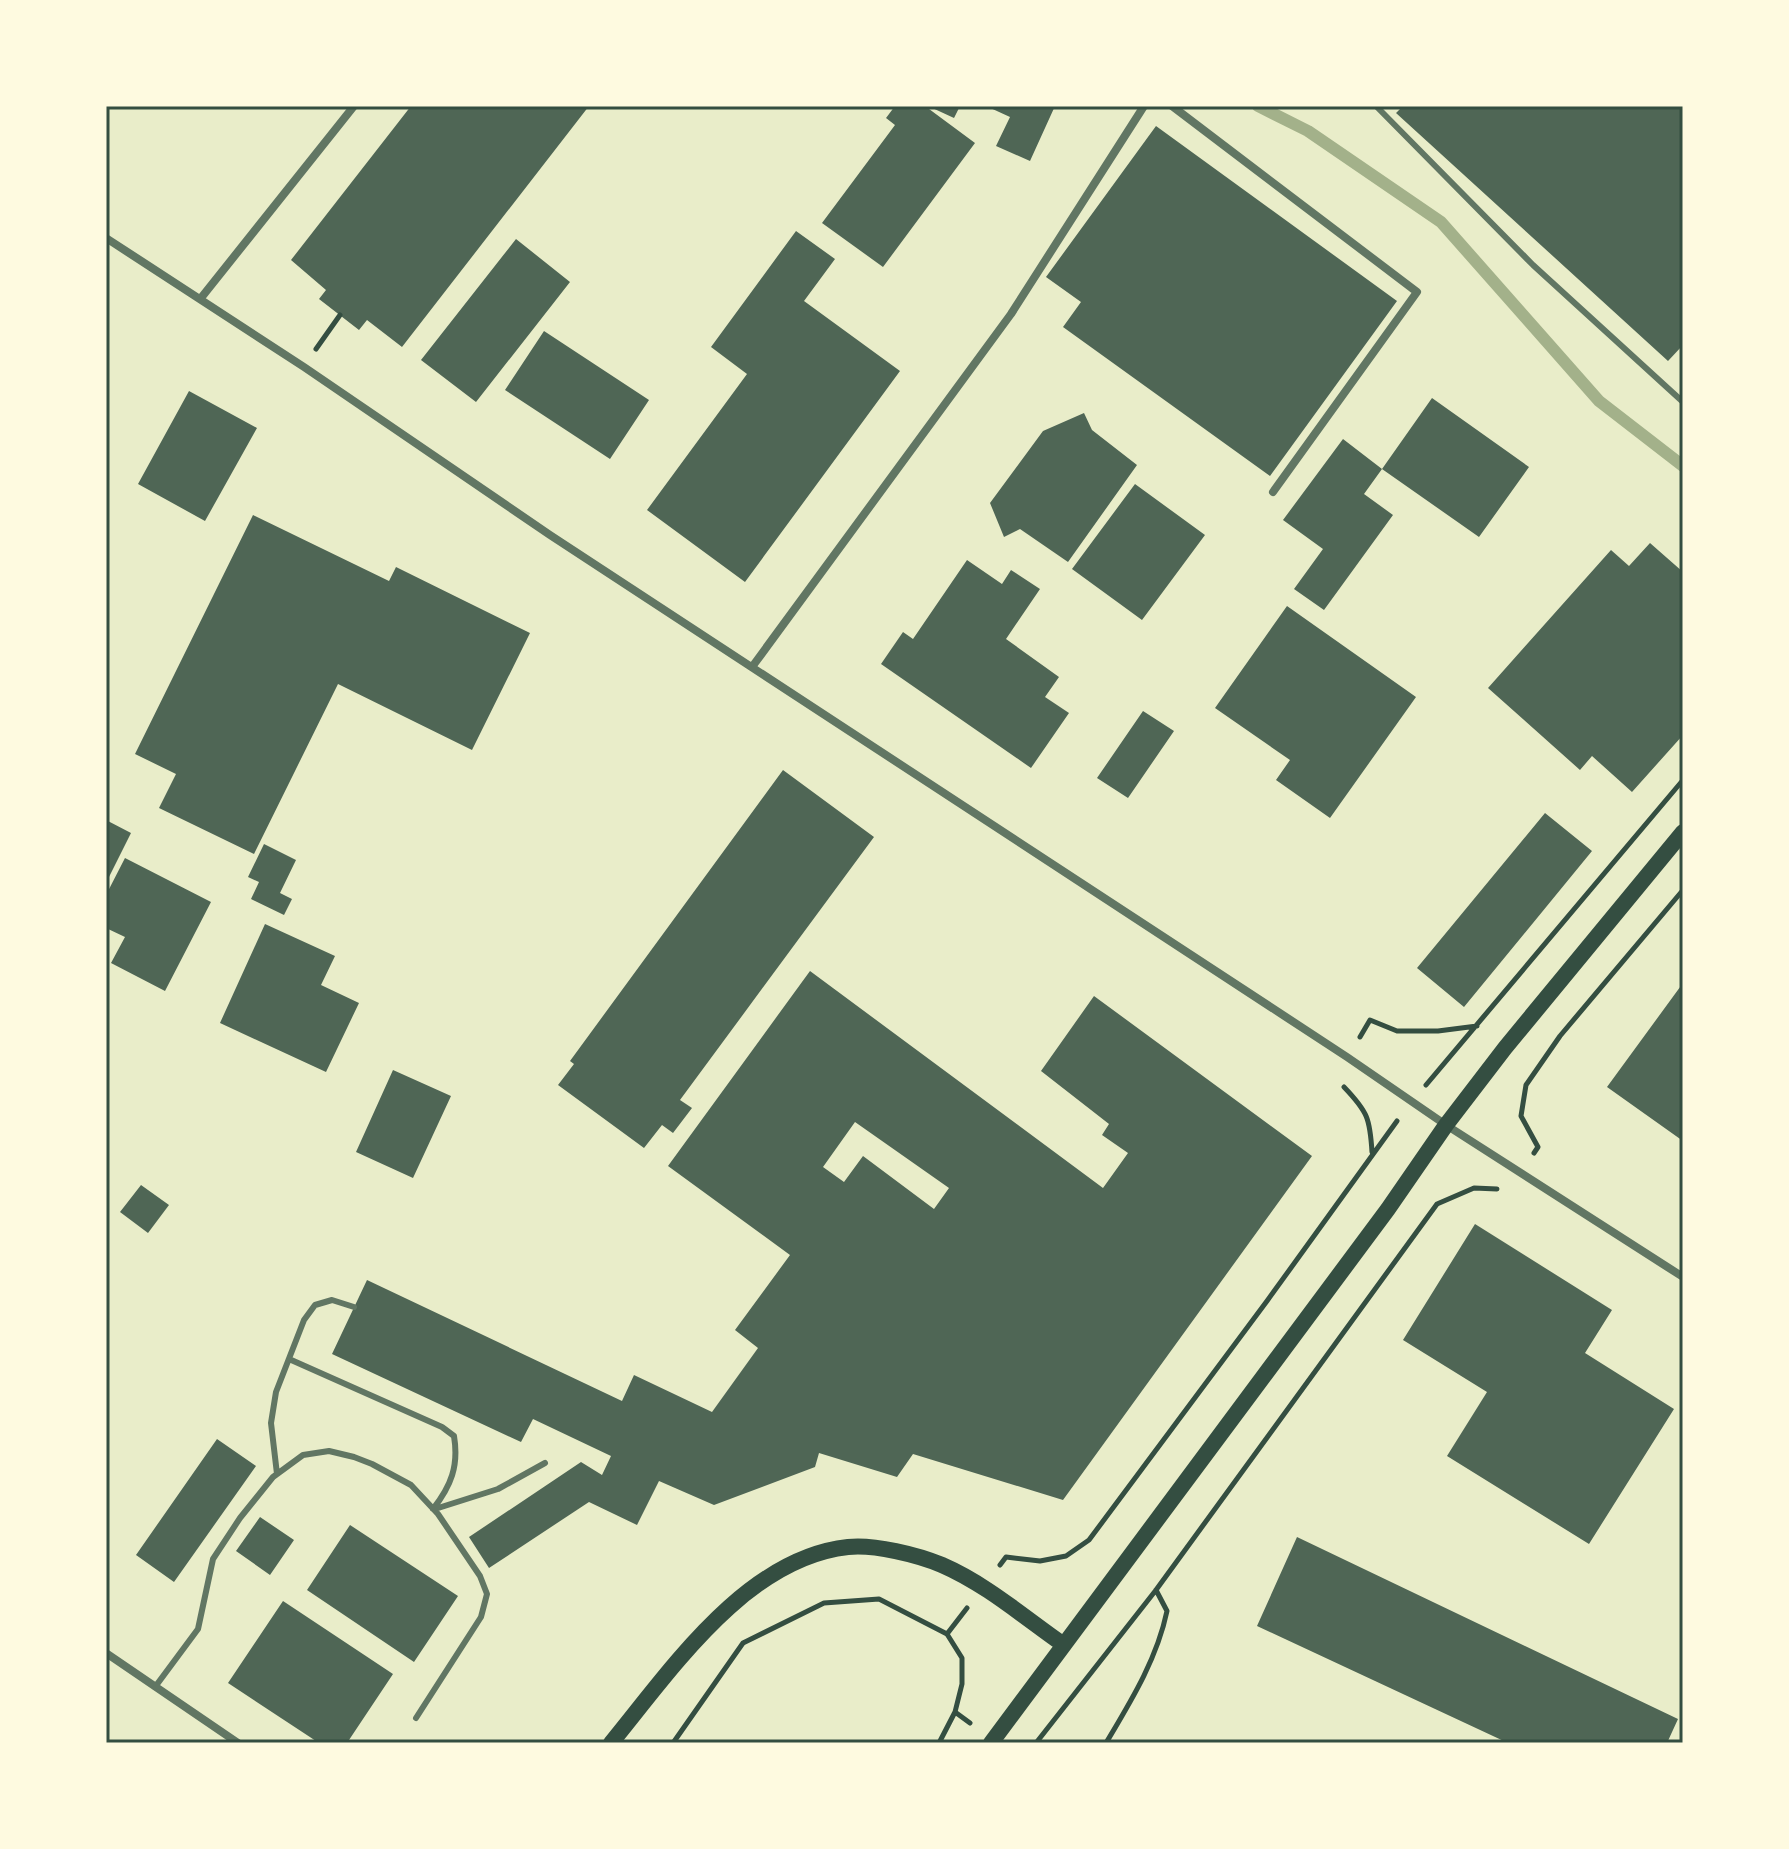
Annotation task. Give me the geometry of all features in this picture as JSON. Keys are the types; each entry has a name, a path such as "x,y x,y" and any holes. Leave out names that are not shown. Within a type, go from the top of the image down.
{"main road":[{"path":"991,1743 1388,1209 1446,1125 1514,1036 1683,832"},
{"path":"611,1743 719,1615 770,1574 816,1554 849,1547 899,1551 942,1565 983,1588 1064,1645"}],"street":[{"path":"201,298 354,106"},
{"path":"752,667 1011,314 1144,106"},
{"path":"1172,106 1417,292 1273,492"},
{"path":"106,238 201,298 550,535 1446,1125 1683,1277"},
{"path":"106,1653 238,1743"}],"lane":[{"path":"1376,106 1533,265 1683,402"},
{"path":"277,1474 271,1423 276,1392 304,1320 315,1305 332,1300 354,1307"},
{"path":"289,1359 442,1427 454,1436 454,1468 447,1491 433,1509"},
{"path":"155,1687 198,1629 213,1559 240,1518 273,1477 303,1455 329,1451 372,1464 411,1485 433,1509 480,1576 487,1594 481,1617 416,1718"},
{"path":"433,1509 498,1489 545,1463"}],"path":[{"path":"304,367 340,315"},
{"path":"947,1634 1006,1557 1040,1561 1066,1556 1089,1540 1267,1301 1372,1153 1370,1125 1362,1106 1334,1077 1370,1020 1397,1031 1438,1031 1476,1025 1683,780"},
{"path":"1036,1743 1156,1590 1437,1204 1474,1188 1505,1189 1520,1173 1538,1147 1521,1116 1526,1085 1560,1036 1683,890"},
{"path":"1106,1743 1137,1691 1162,1637 1167,1611 1156,1590"},
{"path":"673,1743 743,1643 824,1603 879,1599 947,1634 962,1658 962,1684 955,1712 939,1743"}],"building":[{"path":"411,106 589,106 402,347 367,320 359,330 319,299 326,290 291,260"},
{"path":"895,106 925,106 975,143 883,267 822,223 895,125 886,118"},
{"path":"928,106 960,106 954,118"},
{"path":"986,106 1055,106 1030,161 996,146 1010,117"},
{"path":"1403,106 1683,106 1683,345 1668,361 1396,113"},
{"path":"1156,126 1397,301 1270,476 1063,327 1081,302 1046,277"},
{"path":"796,231 835,259 804,301 900,371 745,582 647,510 747,374 711,347"},
{"path":"516,239 570,282 476,402 421,360"},
{"path":"544,331 649,400 610,459 505,390"},
{"path":"189,391 257,428 205,521 138,484"},
{"path":"1432,398 1529,467 1479,537 1382,469"},
{"path":"1084,413 1092,430 1137,465 1068,562 1020,529 1004,537 990,503 1043,431"},
{"path":"1343,439 1382,469 1364,494 1393,515 1324,610 1294,589 1323,549 1283,520"},
{"path":"1135,484 1205,535 1142,620 1072,569"},
{"path":"253,515 389,581 396,567 530,633 472,750 338,684 254,854 159,808 176,774 135,754"},
{"path":"1650,543 1683,572 1683,735 1632,792 1592,756 1580,770 1488,688 1611,550 1629,566"},
{"path":"967,560 1002,584 1011,570 1040,589 1006,639 1059,677 1045,697 1069,713 1031,768 881,664 903,632 913,639"},
{"path":"1287,606 1416,697 1330,818 1276,780 1290,760 1215,708"},
{"path":"1143,711 1174,731 1128,798 1097,778"},
{"path":"783,770 874,837 680,1100 692,1108 673,1133 662,1125 644,1148 558,1085 574,1064 570,1061"},
{"path":"1545,813 1592,851 1464,1007 1417,968"},
{"path":"106,820 131,833 106,883"},
{"path":"264,844 296,860 280,893 292,899 284,915 251,899 259,882 248,877"},
{"path":"125,858 211,902 165,991 111,963 125,937 106,928 106,895"},
{"path":"265,924 335,956 321,985 359,1003 326,1072 220,1023"},
{"path":"810,971 1103,1188 1128,1153 1102,1135 1109,1124 1041,1071 1094,996 1312,1156 1063,1500 913,1454 897,1477 819,1453 815,1467 714,1505 659,1481 637,1525 589,1502 489,1568 469,1537 581,1462 602,1475 611,1456 533,1419 521,1442 332,1354 367,1280 622,1401 634,1375 712,1412 758,1348 735,1330 790,1255 668,1166","holes":["855,1122 949,1188 934,1209 863,1156 844,1182 823,1167"]},
{"path":"1683,983 1683,1141 1607,1087"},
{"path":"393,1070 451,1096 413,1178 356,1152"},
{"path":"141,1185 169,1205 148,1233 120,1212"},
{"path":"1475,1224 1612,1310 1585,1353 1674,1409 1589,1544 1447,1456 1487,1392 1403,1340"},
{"path":"217,1439 256,1466 174,1582 136,1555"},
{"path":"260,1517 294,1540 270,1575 236,1551"},
{"path":"350,1525 458,1596 414,1662 307,1590"},
{"path":"1297,1537 1678,1719 1667,1743 1508,1743 1257,1626"},
{"path":"283,1601 393,1674 347,1743 319,1743 228,1683"}],"waterway":[{"path":"1258,106 1308,131 1441,222 1599,401 1683,466"}]}
